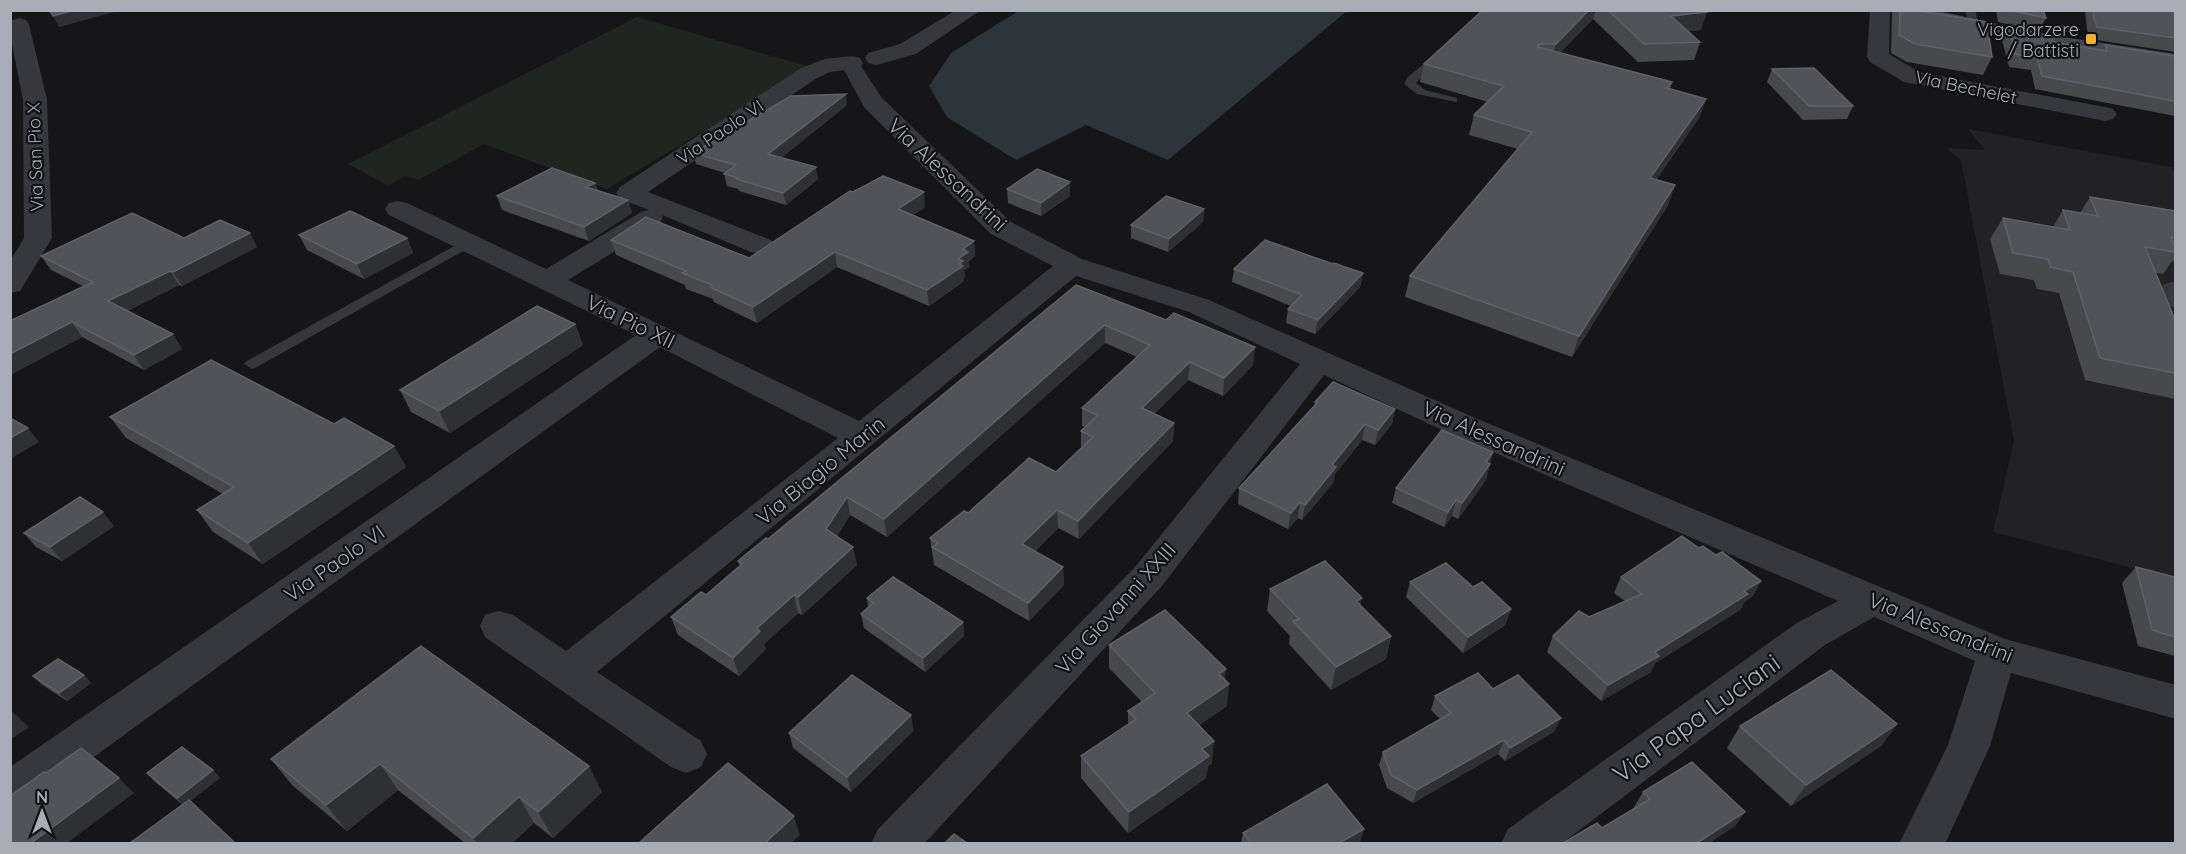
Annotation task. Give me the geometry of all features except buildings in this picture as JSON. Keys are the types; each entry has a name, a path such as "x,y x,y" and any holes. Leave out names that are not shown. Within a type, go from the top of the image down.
{"main road":[{"path":"1903,10 1972,18 2175,72"},
{"path":"2058,42 2175,61"}],"street":[{"path":"868,70 897,61 908,49 971,10"},
{"name":"Via Bechelet","path":"1880,10 1878,57 1912,77 2105,114"},
{"name":"Via San Pio X","path":"10,285 38,238 35,100 19,24"},
{"name":"Via Paolo VI","path":"761,246 628,193 809,73 825,66 868,70"},
{"name":"Via Alessandrini","path":"868,70 872,102 1001,228 1072,265 1199,306 1461,425 1997,653 2175,702"},
{"path":"546,281 667,208"},
{"name":"Via Pio XII","path":"398,209 658,334 862,436"},
{"name":"Via Biagio Marin","path":"567,673 1072,265"},
{"name":"Via Paolo VI","path":"10,792 658,334"},
{"name":"Via Giovanni XXIII","path":"894,843 1148,578 1320,359"},
{"name":"Via Papa Luciani","path":"1524,843 1811,634 1873,600"},
{"path":"498,626 686,754"},
{"path":"1922,843 1969,746 1997,653"}],"lane":[{"path":"1447,47 1412,79 1410,84 1421,92 1453,100"},
{"path":"252,364 467,243"}],"shaded area":[{"path":"1020,10 1347,11 1168,160 1086,125 1016,160 947,117 929,86 951,53"},
{"path":"637,17 810,67 607,189 484,144 418,180 405,176 388,186 348,164"},
{"path":"1968,129 2171,167 2176,176 2175,579 1993,532 2014,441 1961,160 1946,148 1985,150"}],"place":[{"name":"Vigodarzere / Battisti","path":"2091,39"}]}
